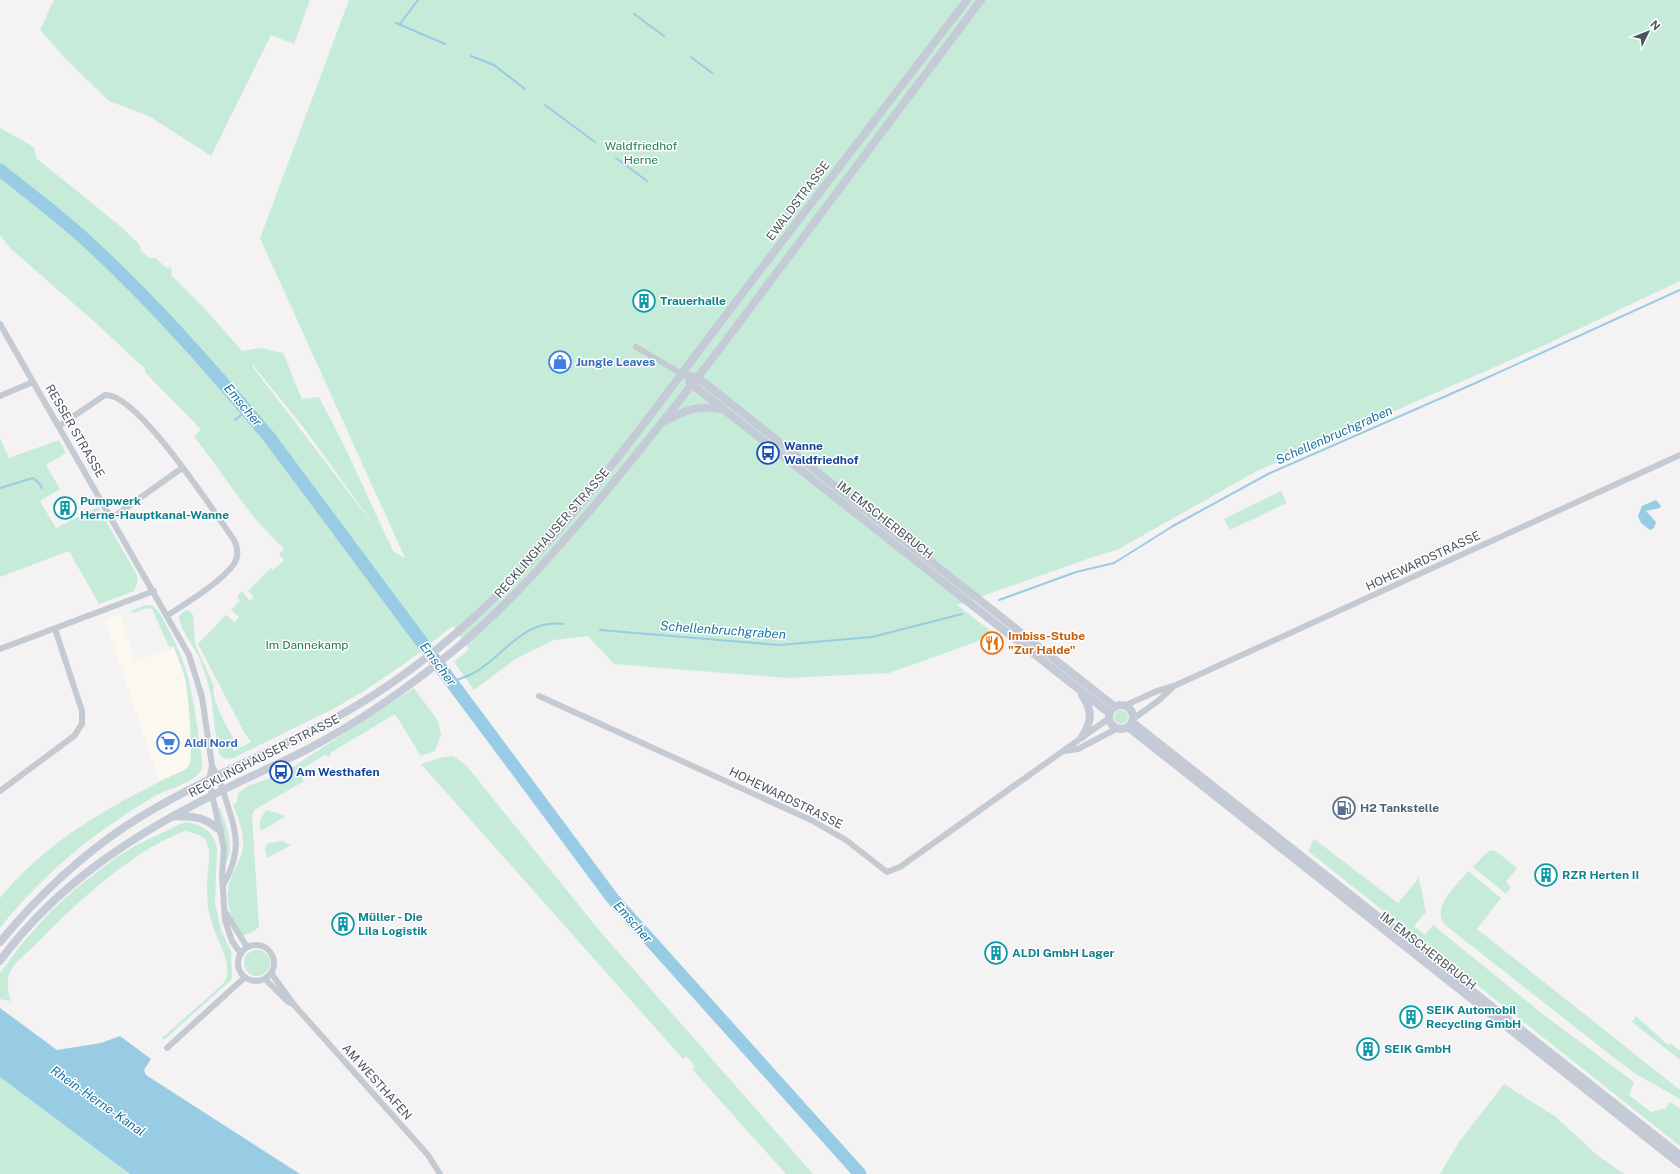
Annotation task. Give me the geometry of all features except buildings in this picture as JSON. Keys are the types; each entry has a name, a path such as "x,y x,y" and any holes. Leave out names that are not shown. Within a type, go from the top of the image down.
{"main road":[{"name":"EWALDSTRASSE","path":"682,374 968,0"},
{"path":"695,382 981,0"},
{"name":"IM EMSCHERBRUCH","path":"682,374 695,382 1111,713"},
{"name":"RECKLINGHAUSER STRASSE","path":"0,942 40,895 86,855 146,814 209,780 325,723 384,688 442,645 488,606 529,564 607,471 682,374"},
{"name":"IM EMSCHERBRUCH","path":"695,382 721,409 926,567 1111,713"},
{"name":"RECKLINGHAUSER STRASSE","path":"0,961 39,914 69,885 111,854 212,795 327,738 376,707 425,673 449,654 501,610 540,568 695,382"},
{"path":"662,423 691,409 703,406 721,409"},
{"path":"1076,686 1089,704 1092,716 1089,726 1082,737"},
{"name":"IM EMSCHERBRUCH","path":"1124,706 1131,711 1131,722 1294,860 1680,1164"},
{"path":"1111,713 1124,706"},
{"name":"IM EMSCHERBRUCH","path":"1111,713 1110,723 1116,729"},
{"name":"IM EMSCHERBRUCH","path":"1131,722 1300,853 1680,1155"},
{"path":"1116,729 1122,730 1131,722"},
{"path":"174,816 182,818 193,816 204,819 220,830"},
{"path":"1294,860 1300,853"}],"street":[{"name":"RESSER STRASSE","path":"0,324 154,591 189,655 196,672 202,697 212,766 209,780"},
{"path":"636,347 682,374"},
{"path":"0,396 33,382"},
{"path":"59,426 105,395 115,396 131,408 160,438 234,540 238,551 234,563 217,580 168,616"},
{"name":"HOHEWARDSTRASSE","path":"1124,706 1157,691 1174,686 1680,455"},
{"path":"112,518 182,468"},
{"path":"0,649 154,591"},
{"path":"0,791 74,736 82,724 82,711 55,629"},
{"name":"HOHEWARDSTRASSE","path":"1131,722 1158,701 1174,686"},
{"name":"HOHEWARDSTRASSE","path":"539,696 811,820 846,840 887,872 900,867 968,820 1004,792 1065,751 1111,713"},
{"name":"HOHEWARDSTRASSE","path":"1065,751 1078,749 1116,729"},
{"path":"212,766 218,776 236,838 235,855 224,884"},
{"path":"209,780 224,849 222,874 226,913 225,920 228,931 240,954"},
{"path":"226,913 247,947"},
{"path":"257,945 262,946 271,952 274,963 271,973 265,979 254,981 245,977 238,966 240,954 247,947 257,945"},
{"name":"AM WESTHAFEN","path":"271,973 295,1006 428,1155 440,1174"},
{"path":"166,1048 245,977"},
{"name":"AM WESTHAFEN","path":"265,979 287,1001 295,1006"}],"shaded area":[{"path":"120,614 135,661 174,648 186,682 190,719 191,762 187,769 159,781 105,620"}],"green space":[{"path":"54,0 310,0 294,44 271,35 211,156 149,116 109,101 64,57 40,30"},
{"path":"349,0 1680,0 1680,281 1547,344 1255,472 1117,550 957,605 992,632 976,642 889,673 786,678 614,664 588,636 554,640 517,658 474,690 454,662 469,649 453,626 404,664 335,708 233,758 224,758 221,756 219,752 211,696 207,681 199,657 181,625 179,616 185,610 190,611 193,615 195,644 214,686 217,707 236,743 231,746 234,751 251,742 245,734 198,644 226,615 235,622 239,617 231,610 240,600 237,597 242,591 250,601 254,597 248,591 271,568 273,570 284,560 279,554 284,549 255,519 194,436 201,430 194,422 145,372 145,369 97,324 10,248 0,235 0,128 34,147 36,158 119,225 140,245 141,251 149,258 155,258 167,268 170,267 172,270 171,275 205,309 242,351 261,348 283,353 302,399 319,397 342,441 393,551 405,558 260,238","holes":["253,365 307,432 378,531 252,366"]},
{"path":"0,438 9,458 59,440 66,453 46,465 60,489 40,501 56,528 98,507 137,575 137,583 134,591 99,604 69,551 0,577"},
{"path":"1281,491 1287,503 1230,530 1224,519"},
{"path":"150,605 156,609 161,615 184,665 194,703 202,769 187,782 155,796 112,823 92,838 52,871 16,908 0,928 0,898 40,857 71,833 104,812 188,767 190,762 191,741 185,678 173,646 169,647 152,609 147,608 134,613 130,611"},
{"path":"414,688 438,721 441,735 435,751 421,756 395,714 330,753 331,755 328,757 326,754 299,771 304,781 254,810 252,815 259,927 253,932 242,936 228,906 228,890 230,882 243,847 242,831 233,805 237,802 238,793 248,786 282,774"},
{"path":"1118,710 1124,710 1128,714 1128,720 1124,724 1118,724 1114,720 1114,714"},
{"path":"453,756 466,765 598,929 813,1174 786,1174 692,1069 695,1066 686,1056 683,1059 421,764 443,757"},
{"path":"220,808 227,828 230,843 229,857 226,863 217,809"},
{"path":"267,810 286,816 261,831 261,820 263,814"},
{"path":"188,822 203,828 211,834 216,843 215,903 221,930 231,951 231,980 164,1040 162,1038 223,984 227,969 224,953 214,930 209,910 207,887 209,858 208,847 206,841 202,837 185,831 144,852 104,881 66,914 14,965 10,972 8,984 11,1005 9,1001 0,999 0,973 20,946 50,912 75,889 117,857 135,846 180,824"},
{"path":"1314,839 1398,903 1418,879 1418,874 1426,912 1414,926 1425,935 1433,925 1544,1015 1634,1082 1629,1095 1651,1112 1666,1108 1670,1102 1680,1108 1680,1146 1308,851"},
{"path":"282,841 291,845 267,858 265,849 268,843"},
{"path":"1492,850 1497,852 1517,868 1506,882 1511,887 1506,894 1473,867 1486,853"},
{"path":"1468,871 1501,898 1477,929 1680,1090 1680,1099 1636,1074 1622,1064 1444,924 1441,917 1443,903 1452,889"},
{"path":"257,950 266,954 270,963 266,972 257,976 248,972 244,963 248,954"},
{"path":"1636,1016 1668,1045 1670,1043 1680,1051 1680,1060 1632,1022"},
{"path":"0,1077 120,1166 130,1174 0,1174"},
{"path":"1504,1084 1556,1117 1597,1155 1624,1174 1440,1174 1459,1142"}],"water":[{"path":"1656,500 1661,506 1660,508 1646,511 1656,522 1654,528 1650,530 1641,523 1638,516 1642,506"},
{"name":"Rhein-Herne-Kanal","path":"0,1008 57,1050 101,1043 120,1036 151,1059 144,1070 146,1075 300,1174 130,1174 0,1077"}],"waterway":[{"path":"400,24 418,0"},
{"path":"634,14 664,36"},
{"path":"396,23 445,44"},
{"path":"471,56 494,65 525,89"},
{"path":"691,57 712,73"},
{"path":"545,105 595,142"},
{"path":"616,158 647,181"},
{"name":"Emscher","path":"0,170 68,224 137,289 182,337 248,412 269,437 613,899 860,1174"},
{"name":"Schellenbruchgraben","path":"999,600 1076,572 1114,563 1173,526 1268,474 1471,385 1680,290"},
{"path":"235,420 247,410"},
{"path":"0,488 33,478 42,488"},
{"name":"Schellenbruchgraben","path":"600,630 779,645 872,637 962,614"},
{"name":"Schellenbruchgraben","path":"452,682 472,674 483,667 514,641 536,627 549,624 563,624"}],"place":[{"name":"Trauerhalle","path":"644,301"},
{"name":"Jungle Leaves","path":"560,362"},
{"name":"Wanne Waldfriedhof","path":"768,453"},
{"name":"Pumpwerk Herne-Hauptkanal-Wanne","path":"65,508"},
{"name":"Imbiss-Stube \"Zur Halde\"","path":"992,643"},
{"name":"Aldi Nord","path":"168,743"},
{"name":"Am Westhafen","path":"281,772"},
{"name":"H2 Tankstelle","path":"1344,808"},
{"name":"RZR Herten II","path":"1546,875"},
{"name":"Müller - Die Lila Logistik","path":"343,924"},
{"name":"ALDI GmbH Lager","path":"996,953"},
{"name":"SEIK Automobil Recycling GmbH","path":"1411,1017"},
{"name":"SEIK GmbH","path":"1368,1049"}],"park label":[{"name":"Waldfriedhof Herne","path":"641,153"},
{"name":"Im Dannekamp","path":"307,645"}]}
